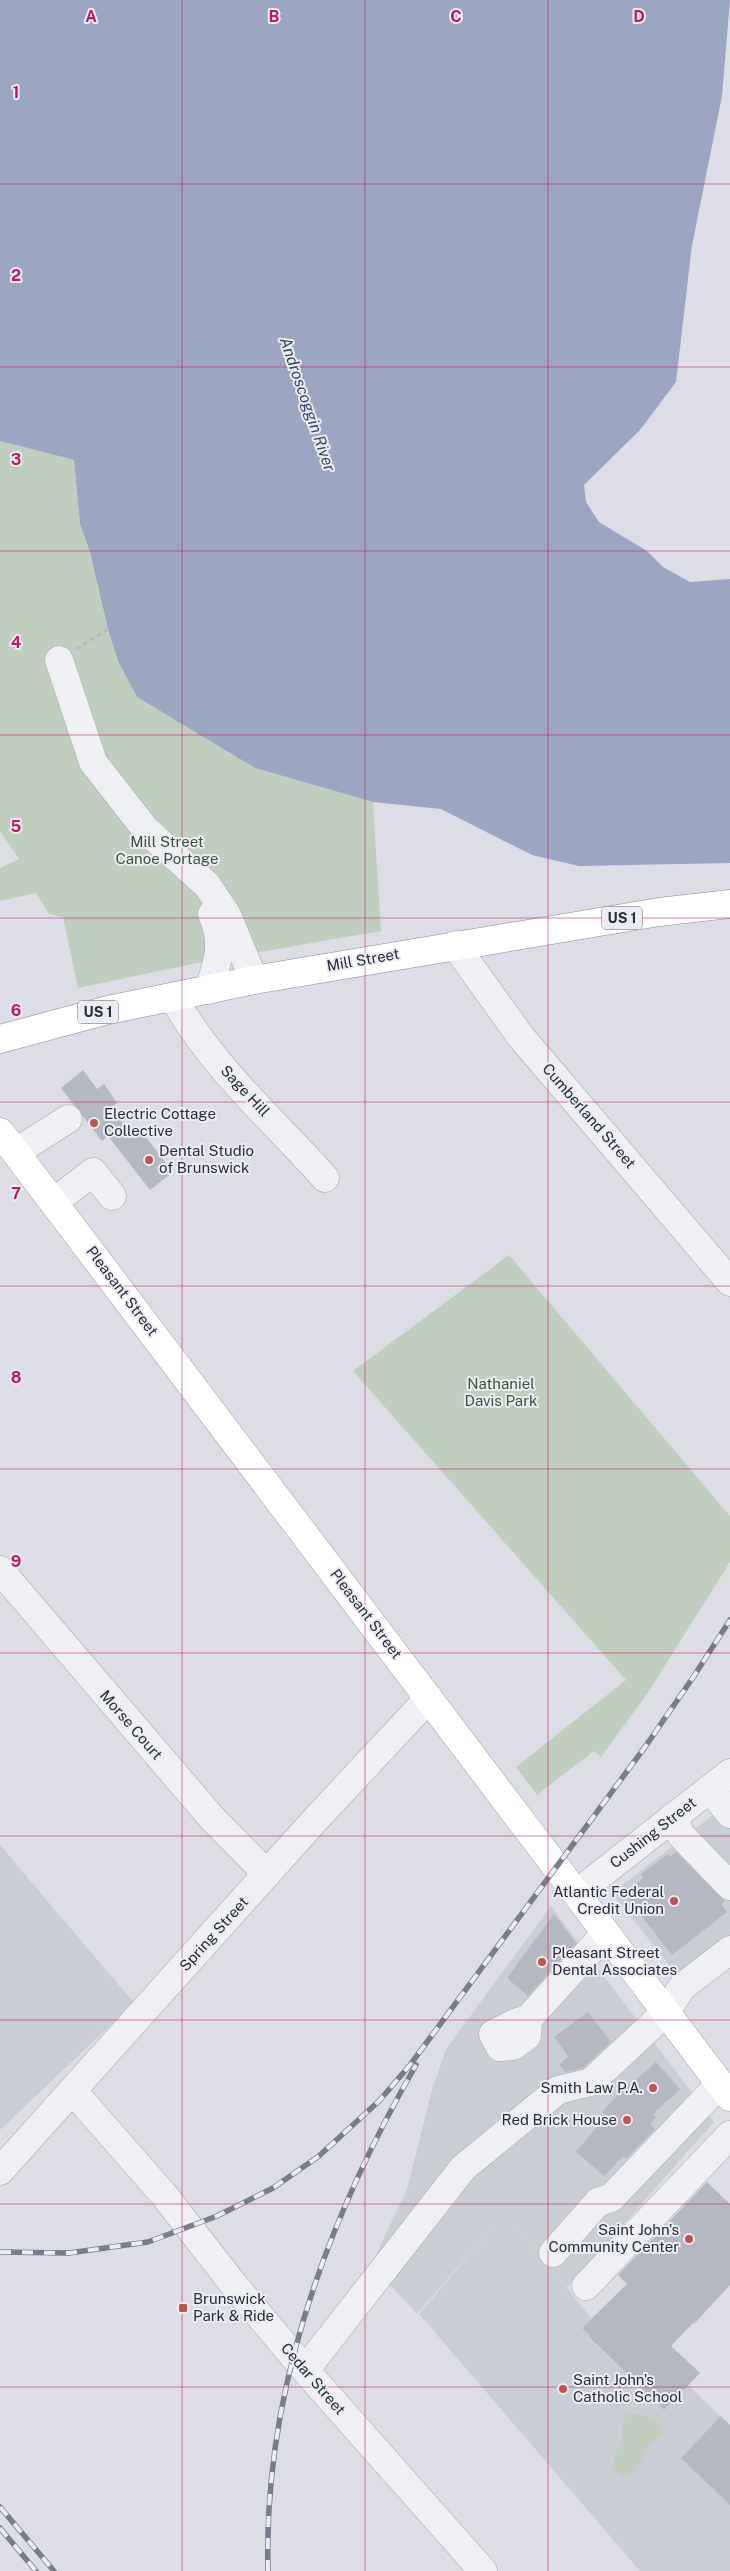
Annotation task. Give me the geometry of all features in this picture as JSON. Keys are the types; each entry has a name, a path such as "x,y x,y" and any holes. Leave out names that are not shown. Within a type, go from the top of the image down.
{"main road":[{"name":"Mill Street","path":"8,1032 254,980 659,912 730,904"},
{"name":"Pleasant Street","path":"8,1142 725,2090"}],"street":[{"path":"59,660 93,762 146,830 207,885 227,915 254,980"},
{"path":"188,868 206,899 219,931 220,953 209,990"},
{"name":"Cumberland Street","path":"455,945 521,1037 730,1282"},
{"name":"Sage Hill","path":"173,997 195,1033 213,1056 325,1178"},
{"path":"8,1142 68,1119"},
{"path":"54,1202 93,1172 112,1196"},
{"name":"Morse Court","path":"0,1570 210,1817 267,1874"},
{"name":"Spring Street","path":"4,2157 72,2090 341,1791 429,1698"},
{"path":"720,1781 730,1814"},
{"name":"Cushing Street","path":"577,1892 720,1781"},
{"path":"673,1817 681,1835 730,1886"},
{"path":"528,2019 606,1933"},
{"path":"305,2370 462,2168 558,2090 591,2082 666,2012 682,1988 730,1950"},
{"name":"Cedar Street","path":"72,2090 164,2195 305,2370 483,2571"},
{"path":"553,2253 598,2202 611,2198 725,2090"},
{"path":"586,2286 730,2135"}],"path":[{"path":"59,660 108,629"}],"shaded area":[{"path":"730,1802 730,1964 692,1994 612,1893"},
{"path":"0,1845 134,2003 0,2130"},
{"path":"551,1906 714,2122 567,2288 505,2212 591,2318 582,2328 590,2336 589,2338 664,2410 688,2385 730,2425 730,2571 640,2571 419,2314 495,2224 417,2314 388,2283 373,2261 407,2189 432,2090 446,2049"}],"green space":[{"name":"Mill Street Canoe Portage","path":"0,441 74,460 80,524 90,552 108,629 118,661 137,697 255,768 373,802 381,931 207,961 78,988 63,917 49,914 36,893 0,901 0,868 19,859 0,831"},
{"name":"Nathaniel Davis Park","path":"509,1255 730,1516 730,1562 649,1691 601,1757 594,1751 537,1795 516,1767 626,1680 353,1371"},
{"path":"631,2413 654,2418 661,2429 661,2435 651,2443 634,2472 625,2477 614,2468 613,2459 623,2439 623,2422 627,2415"}],"water":[{"name":"Androscoggin River","path":"0,0 730,0 722,96 692,245 676,382 640,430 584,485 586,502 599,522 647,551 663,567 690,582 730,579 730,863 579,866 532,855 441,809 373,802 255,768 137,697 118,661 108,629 90,552 80,524 74,460 0,441"}],"building":[{"path":"83,1070 97,1089 104,1084 117,1103 111,1107 130,1133 138,1127 173,1172 150,1190 108,1136 102,1141 61,1088"},
{"name":"Atlantic Federal Credit Union","path":"676,1852 725,1901 721,1904 727,1912 672,1955 628,1899 629,1890 643,1878 641,1874 668,1854 670,1857"},
{"name":"Pleasant Street Dental Associates","path":"554,1914 576,1943 528,1996 507,1978"},
{"path":"588,2012 611,2042 583,2068 565,2072 559,2064 569,2057 554,2037"},
{"name":"Red Brick House","path":"656,2062 680,2089 653,2114 656,2117 650,2124 655,2129 626,2159 623,2156 604,2176 576,2152 606,2116 602,2112 627,2084 629,2086"},
{"name":"Saint John's Community Center","path":"707,2182 730,2204 730,2285 671,2346 700,2373 664,2410 582,2328 627,2284 618,2275"},
{"name":"Saint John's Catholic School","path":"721,2416 730,2425 730,2505 681,2458"}],"railway":[{"path":"0,2252 69,2253 148,2242 217,2216 273,2188 319,2156 379,2101 410,2065 645,1747 730,1620"},
{"path":"268,2571 269,2504 277,2438 289,2373 307,2308 329,2245 355,2183 384,2123 416,2065"},
{"path":"0,2507 54,2571"},
{"path":"0,2528 36,2571"}],"place":[{"name":"Electric Cottage Collective","path":"94,1123"},
{"name":"Dental Studio of Brunswick","path":"149,1160"},
{"name":"Atlantic Federal Credit Union","path":"674,1901"},
{"name":"Pleasant Street Dental Associates","path":"542,1962"},
{"name":"Smith Law P.A.","path":"653,2088"},
{"name":"Red Brick House","path":"627,2120"},
{"name":"Saint John's Community Center","path":"689,2239"},
{"name":"Brunswick Park & Ride","path":"183,2308"},
{"name":"Saint John's Catholic School","path":"563,2389"}]}
